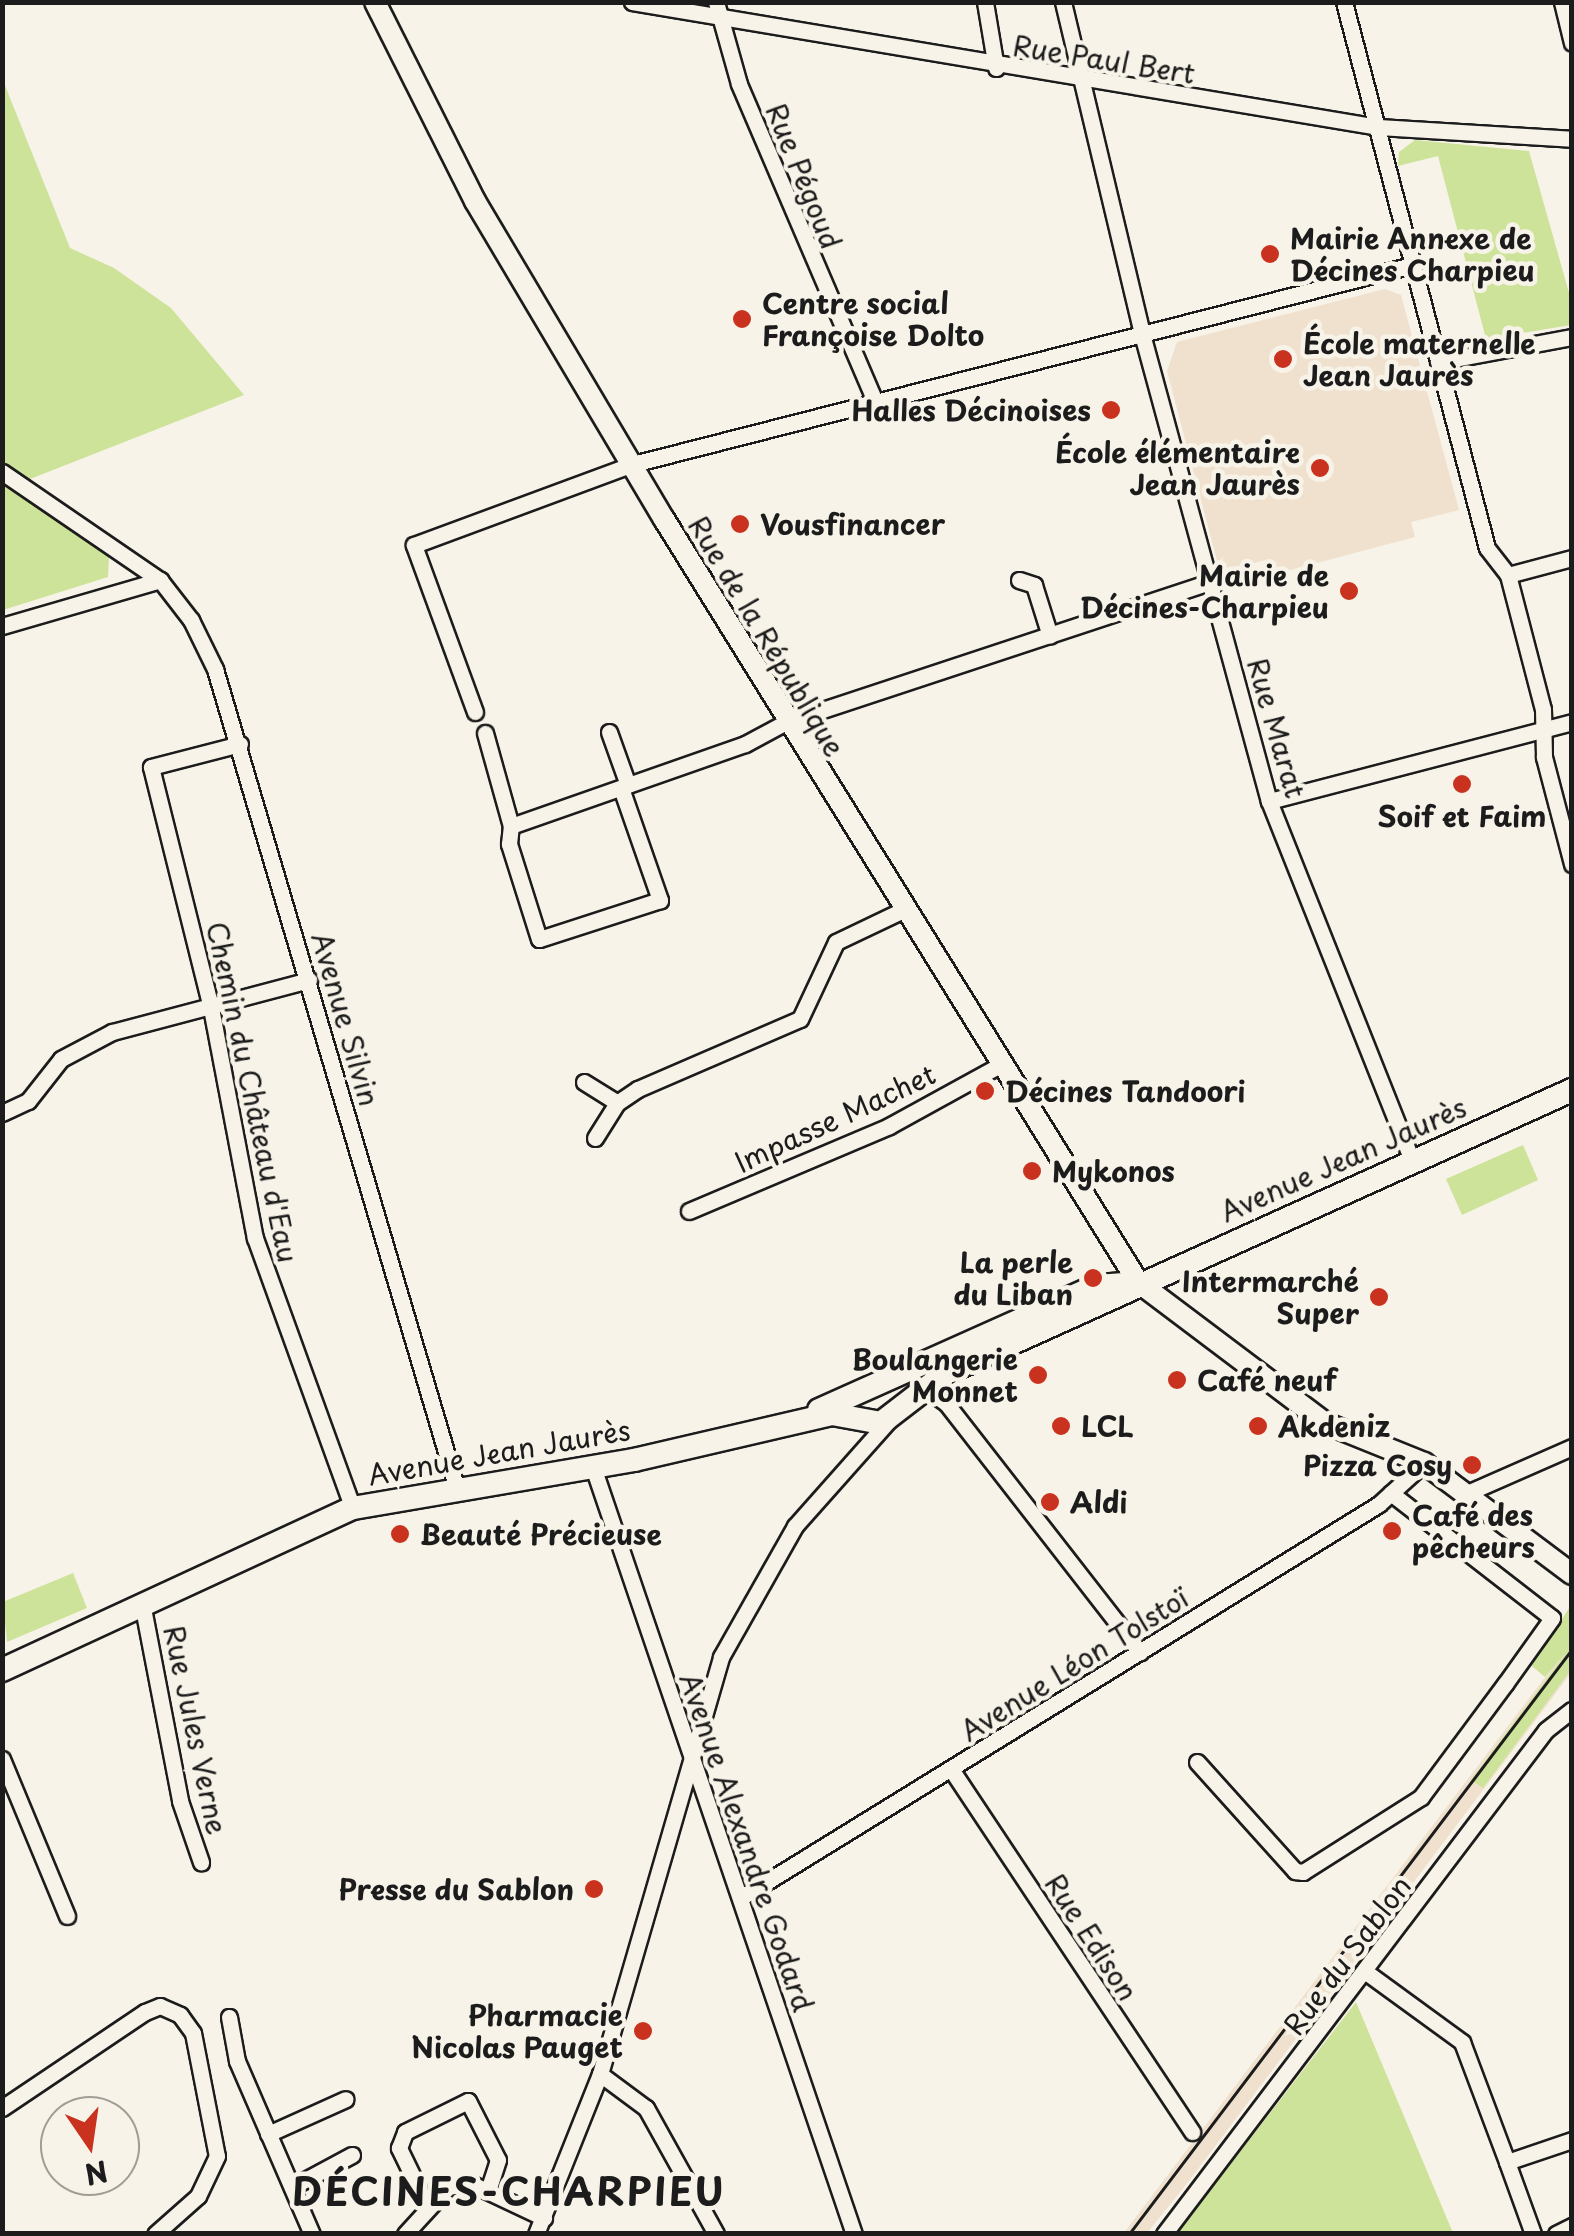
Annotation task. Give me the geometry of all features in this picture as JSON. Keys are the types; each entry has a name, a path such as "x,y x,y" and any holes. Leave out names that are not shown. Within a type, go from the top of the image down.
{"main road":[{"name":"Avenue Jean Jaurès","path":"2,1670 353,1508 456,1486 593,1467 798,1420 862,1416 874,1424 890,1419 926,1388 1138,1282 1572,1090"},
{"name":"Avenue Jean Jaurès","path":"798,1420 1096,1286 1138,1282"},
{"path":"862,1416 858,1402 871,1386"}],"street":[{"name":"Rue de la République","path":"375,2 475,201 786,722 1138,1282"},
{"name":"Rue Paul Bert","path":"632,2 996,68 1378,127 1572,139"},
{"name":"Rue Pégoud","path":"716,2 740,84 875,402"},
{"path":"985,2 996,68"},
{"name":"Rue Marat","path":"1063,2 1077,79 1142,334 1269,801 1414,1162"},
{"path":"1344,2 1488,548 1508,575 1572,864"},
{"path":"1562,2 1572,44"},
{"path":"475,712 414,545 633,464 1412,265"},
{"path":"1438,362 1572,337"},
{"name":"Avenue Silvin","path":"2,472 160,580 192,620 240,744 456,1486"},
{"path":"1508,575 1572,558"},
{"path":"2,626 160,580"},
{"path":"1019,580 1034,584 1050,636"},
{"path":"511,826 786,722 1210,582"},
{"path":"1269,801 1572,722"},
{"path":"485,733 511,826 510,844 538,939 660,900 609,732"},
{"name":"Chemin du Château d'Eau","path":"240,744 151,767 211,1008 255,1238 353,1508"},
{"path":"595,1138 617,1103 800,1019 836,942 902,910"},
{"path":"2,1113 28,1101 61,1059 112,1032 309,980"},
{"name":"Impasse Machet","path":"688,1211 889,1126 1000,1065"},
{"path":"584,1082 617,1103"},
{"path":"1138,1282 1325,1423 1424,1463 1572,1574"},
{"path":"926,1388 946,1404 1140,1652"},
{"path":"860,1449 862,1416"},
{"path":"536,2234 600,2074 721,1657 768,1567 860,1449 890,1419"},
{"path":"1468,1494 1572,1447"},
{"name":"Avenue Léon Tolstoï","path":"742,1897 1391,1493 1424,1463"},
{"name":"Avenue Alexandre Godard","path":"593,1467 854,2234"},
{"path":"1197,1762 1303,1872 1421,1796 1552,1618 1391,1493"},
{"name":"Rue Jules Verne","path":"143,1608 183,1817 201,1862"},
{"path":"1567,1716 1572,1738"},
{"name":"Rue du Sablon","path":"1164,2234 1546,1730 1567,1716"},
{"path":"2,1759 67,1916"},
{"name":"Rue Edison","path":"951,1768 1192,2132"},
{"path":"1366,1972 1462,2042 1533,2234"},
{"path":"2,2108 145,2012 160,2006 180,2015 193,2033 217,2156 198,2196 155,2234"},
{"path":"229,2017 237,2060 312,2234"},
{"path":"600,2074 646,2108 716,2234"},
{"path":"268,2134 346,2099"},
{"path":"428,2208 399,2148 405,2132 468,2101 498,2160 488,2190"},
{"path":"1507,2162 1572,2140"},
{"path":"292,2187 352,2155"},
{"path":"405,2234 448,2187 470,2183 544,2218"},
{"path":"1556,2234 1572,2226"}],"shaded area":[{"name":"École élémentaire Jean Jaurès","path":"1385,289 1401,295 1459,510 1411,522 1415,537 1283,572 1271,575 1266,560 1220,572 1167,371 1177,342"},
{"path":"1571,1643 1571,1673 1189,2181 1147,2233 1123,2234"}],"green space":[{"path":"2,78 70,248 114,268 171,308 244,395 25,481 3,461"},
{"path":"1415,140 1529,151 1571,300 1571,325 1486,339 1438,156 1398,166 1399,152"},
{"path":"3,483 109,555 108,577 3,610"},
{"path":"1523,1145 1538,1180 1462,1215 1446,1179"},
{"path":"73,1573 87,1608 7,1642 3,1602"},
{"path":"1571,1605 1571,1670 1483,1788 1471,1780 1569,1649 1545,1677 1527,1662 1534,1662"},
{"path":"1356,2002 1453,2233 1177,2233"}],"tram line":[{"path":"1129,2234 1572,1649"}],"place":[{"name":"Mairie Annexe de Décines Charpieu","path":"1270,254"},
{"name":"Centre social Françoise Dolto","path":"742,319"},
{"name":"École maternelle Jean Jaurès","path":"1283,359"},
{"name":"Halles Décinoises","path":"1111,410"},
{"name":"École élémentaire Jean Jaurès","path":"1320,468"},
{"name":"Vousfinancer","path":"740,524"},
{"name":"Mairie de Décines-Charpieu","path":"1349,591"},
{"name":"Soif et Faim","path":"1462,784"},
{"name":"Décines Tandoori","path":"985,1091"},
{"name":"Mykonos","path":"1032,1171"},
{"name":"La perle du Liban","path":"1093,1278"},
{"name":"Intermarché Super","path":"1379,1297"},
{"name":"Boulangerie Monnet","path":"1038,1375"},
{"name":"Café neuf","path":"1177,1380"},
{"name":"LCL","path":"1061,1426"},
{"name":"Akdeniz","path":"1258,1426"},
{"name":"Pizza Cosy","path":"1472,1465"},
{"name":"Aldi","path":"1050,1502"},
{"name":"Café des pêcheurs","path":"1392,1531"},
{"name":"Beauté Précieuse","path":"400,1534"},
{"name":"Presse du Sablon","path":"594,1889"},
{"name":"Pharmacie Nicolas Pauget","path":"643,2031"}],"district":[{"name":"DÉCINES-CHARPIEU","path":"509,2191"}]}
